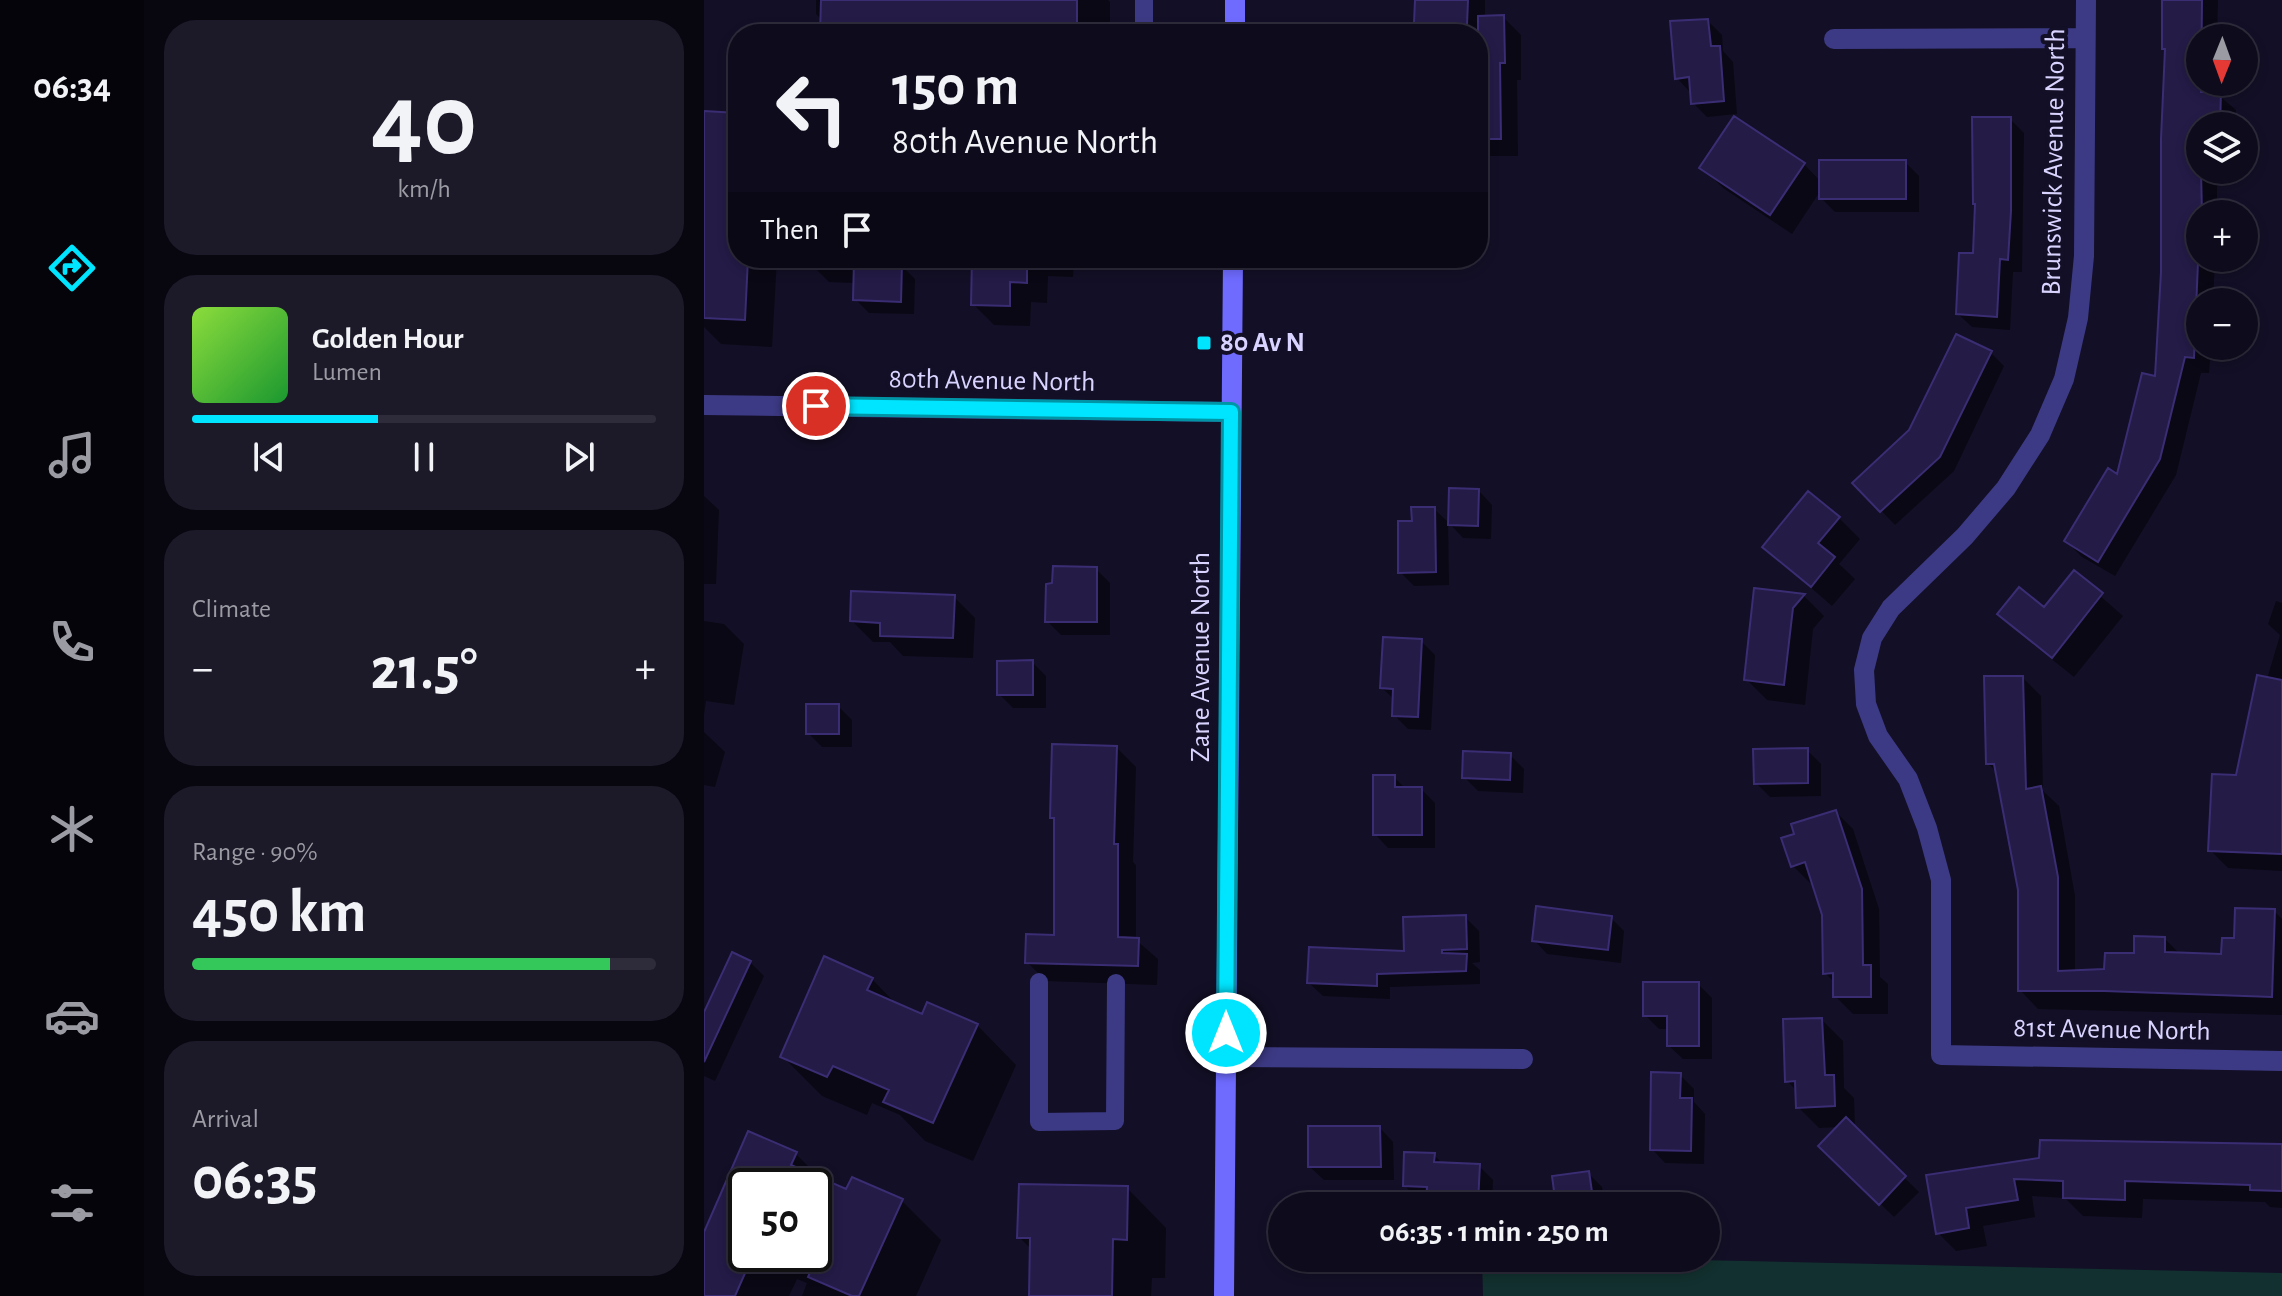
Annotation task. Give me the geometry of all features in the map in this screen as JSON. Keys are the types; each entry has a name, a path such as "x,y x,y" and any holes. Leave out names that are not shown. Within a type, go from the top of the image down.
{"main road":[{"path":"1235,0 1235,24"},
{"name":"Zane Avenue North","path":"1224,1296 1233,268"}],"street":[{"name":"Brunswick Avenue North","path":"1941,1055 1941,880 1927,828 1908,779 1878,736 1866,704 1864,670 1872,638 1891,608 1965,536 2006,488 2040,435 2064,379 2078,318 2084,256 2086,0"},
{"path":"1834,39 2085,38"},
{"name":"80th Avenue North","path":"704,405 1231,412"},
{"name":"81st Avenue North","path":"1941,1055 2282,1061"},
{"path":"1226,1057 1523,1059"}],"lane":[{"path":"1144,0 1144,24"},
{"path":"1039,982 1039,1122 1115,1121 1116,983"}],"green space":[{"path":"1720,1261 2282,1273 2282,1296 1483,1296 1482,1272 1720,1272"}],"building":[{"path":"821,0 1077,0 1077,24 820,24"},
{"path":"1415,0 1468,0 1467,24 1414,23"},
{"path":"2162,0 2202,0 2202,24 2186,24 2186,96 2221,96 2220,112 2186,112 2186,184 2201,184 2202,200 2186,200 2186,272 2198,272 2197,288 2186,288 2186,357 2160,459 2098,562 2064,541 2108,468 2117,474 2142,373 2155,376 2161,272 2165,49 2162,49"},
{"path":"1504,15 1505,63 1500,63 1501,139 1488,139 1488,24 1478,24 1478,16"},
{"path":"1708,19 1711,46 1720,46 1724,101 1691,104 1689,77 1675,79 1670,21"},
{"path":"704,111 728,112 728,268 748,268 745,320 704,318"},
{"path":"1734,116 1805,163 1770,215 1699,168"},
{"path":"1972,117 2011,117 2008,260 2000,259 1997,317 1956,314 1959,253 1973,253"},
{"path":"1819,160 1906,160 1906,199 1819,199"},
{"path":"854,268 902,268 901,302 853,300"},
{"path":"972,268 1027,268 1027,283 1010,282 1010,306 971,305"},
{"path":"1956,334 1992,351 1940,457 1880,512 1852,483 1909,430"},
{"path":"1449,488 1479,489 1478,526 1448,525"},
{"path":"1808,491 1840,517 1818,543 1835,557 1811,587 1762,547"},
{"path":"1411,507 1435,507 1436,572 1398,573 1398,521 1412,521"},
{"path":"1053,566 1097,567 1097,622 1045,622 1046,584 1052,583"},
{"path":"2074,570 2103,593 2052,658 1997,614 2019,587 2044,607"},
{"path":"1754,588 1805,594 1793,608 1784,685 1744,680"},
{"path":"851,591 955,595 953,638 880,636 880,623 850,621"},
{"path":"1383,637 1422,639 1418,717 1392,716 1393,689 1380,688"},
{"path":"1033,660 1033,695 997,695 997,661"},
{"path":"2257,675 2282,680 2282,854 2208,851 2212,774 2236,775"},
{"path":"1984,676 2023,676 2026,789 2041,786 2058,877 2058,971 2104,969 2105,953 2134,953 2134,936 2165,937 2165,952 2221,954 2222,938 2234,938 2235,908 2275,909 2272,997 2018,991 2018,890 1994,764 1986,764"},
{"path":"806,704 839,704 839,734 806,734"},
{"path":"1052,744 1117,746 1114,844 1118,844 1118,937 1139,938 1138,966 1025,963 1026,934 1054,935 1054,818 1050,818"},
{"path":"1808,748 1808,783 1754,784 1753,749"},
{"path":"1463,751 1511,753 1510,780 1462,778"},
{"path":"1373,775 1395,775 1395,787 1422,787 1422,835 1373,835"},
{"path":"1836,810 1862,889 1863,965 1871,965 1871,997 1833,997 1833,973 1823,974 1822,915 1805,862 1791,867 1781,838 1794,834 1791,824"},
{"path":"1536,906 1612,916 1608,950 1532,941"},
{"path":"1466,915 1467,949 1442,950 1442,953 1467,954 1466,971 1377,974 1377,986 1307,983 1309,947 1404,951 1403,917"},
{"path":"732,952 751,961 704,1062 704,1012"},
{"path":"824,956 873,978 867,990 922,1014 927,1002 978,1024 933,1123 883,1102 889,1090 833,1066 827,1077 780,1057"},
{"path":"1643,982 1699,982 1699,1046 1667,1046 1667,1016 1643,1016"},
{"path":"1822,1018 1825,1075 1834,1075 1835,1106 1796,1108 1795,1081 1785,1082 1783,1019"},
{"path":"1651,1072 1681,1073 1680,1098 1692,1098 1691,1151 1650,1150"},
{"path":"1846,1117 1906,1176 1879,1205 1818,1146"},
{"path":"1308,1126 1380,1126 1381,1167 1308,1167"},
{"path":"748,1131 797,1152 791,1165 798,1168 732,1168"},
{"path":"2040,1140 2282,1144 2282,1191 2250,1190 2250,1185 2125,1181 2125,1200 2063,1198 2063,1181 2014,1179 2018,1200 1966,1208 1969,1228 1936,1234 1926,1175 2039,1158"},
{"path":"1404,1152 1435,1153 1434,1162 1480,1164 1479,1192 1427,1192 1427,1187 1403,1186"},
{"path":"1589,1171 1592,1192 1554,1192 1552,1176"},
{"path":"728,1177 728,1272 746,1272 735,1296 704,1296 704,1232"},
{"path":"852,1177 903,1199 859,1296 852,1296 808,1277 810,1272 832,1272 832,1183 846,1189"},
{"path":"1019,1184 1128,1186 1127,1240 1113,1239 1112,1296 1029,1296 1030,1238 1017,1238"}],"place":[{"name":"80 Av N","path":"1204,343"}],"route":[{"path":"816,406 1231,412 1226,1033"}]}
